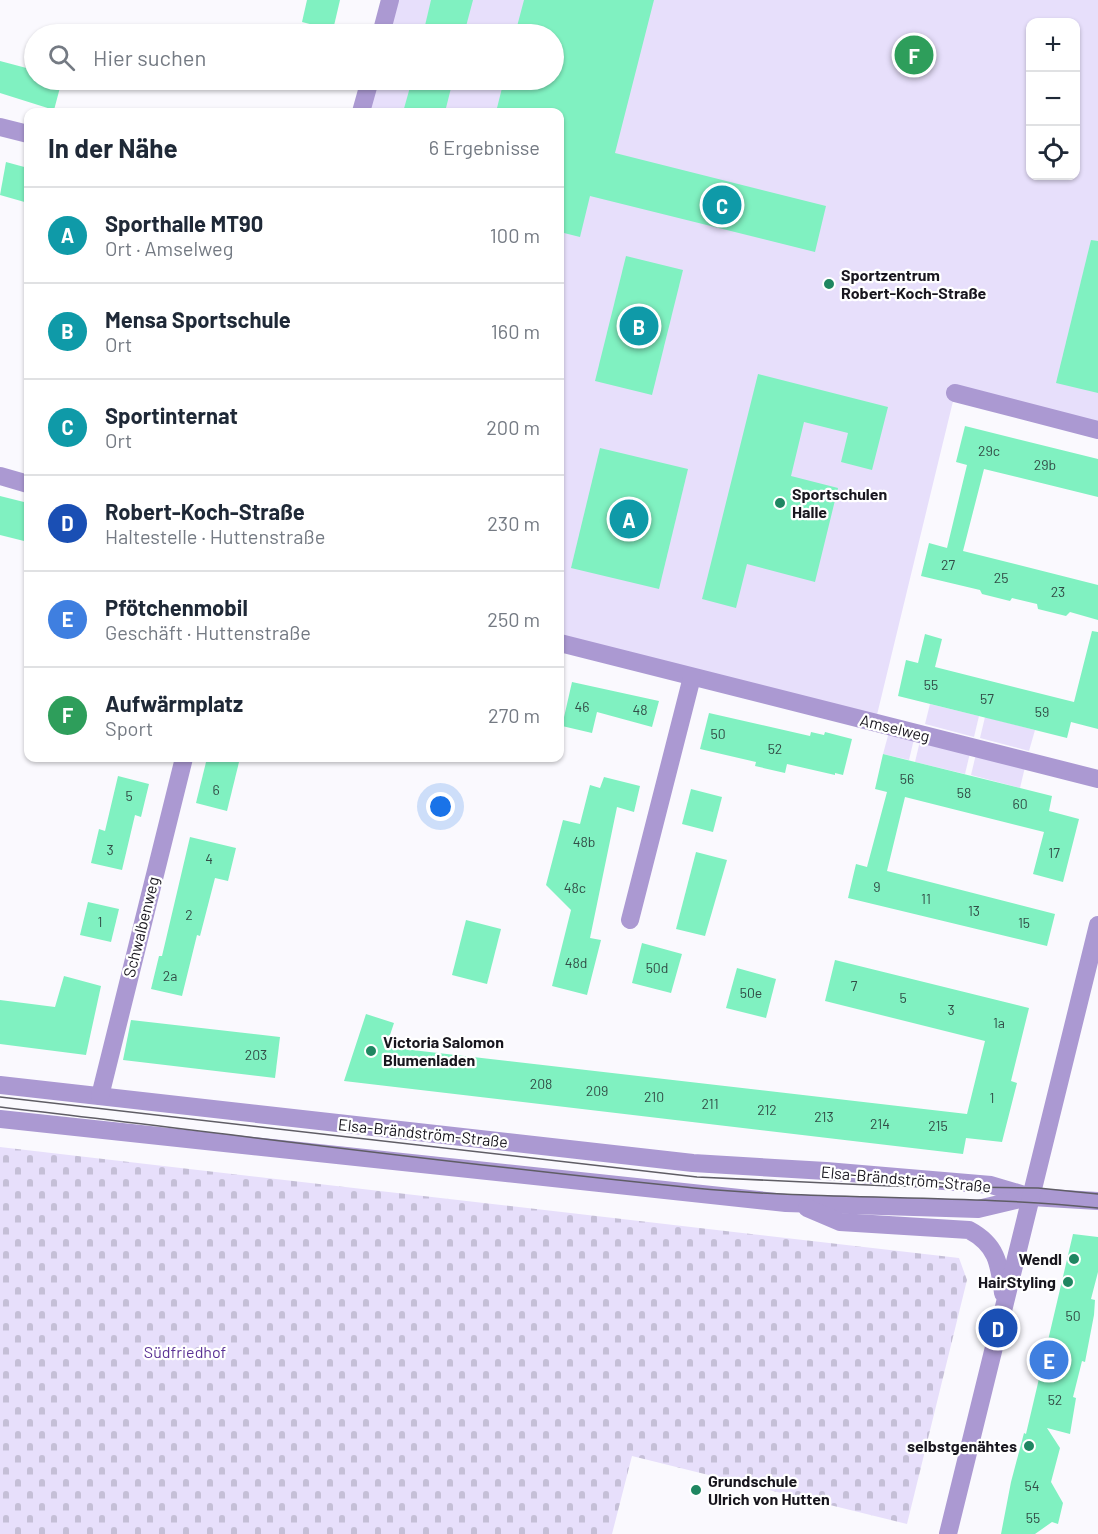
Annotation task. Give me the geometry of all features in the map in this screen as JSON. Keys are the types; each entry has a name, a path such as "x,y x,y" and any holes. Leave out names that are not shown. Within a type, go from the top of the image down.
{"street":[{"path":"384,24 390,0"},
{"path":"363,108 368,90"},
{"path":"0,127 24,133"},
{"path":"955,393 1098,430"},
{"path":"0,476 24,482"},
{"name":"Amselweg","path":"564,644 1098,779"},
{"path":"630,920 692,677"},
{"name":"Schwalbenweg","path":"100,1096 183,762"},
{"path":"948,1534 1098,925"},
{"name":"Elsa-Brändström-Straße","path":"0,1086 693,1163 991,1185 1031,1197"},
{"name":"Elsa-Brändström-Straße","path":"0,1119 797,1203 978,1209 1031,1197"},
{"path":"1031,1197 1098,1201"},
{"path":"797,1203 840,1222 969,1230 984,1238 992,1248 999,1266 1005,1304"}],"green space":[{"name":"Sportzentrum Robert-Koch-Straße","path":"390,0 1098,0 1098,424 955,393 875,723 564,644 564,108 362,108 367,90 564,90 564,24 384,24"},
{"path":"930,704 979,716 974,737 925,724"},
{"path":"985,717 1035,730 1029,751 980,738"},
{"path":"889,732 914,739 909,760 883,754"},
{"path":"920,741 970,753 965,774 915,762"},
{"path":"976,754 1025,767 1020,788 971,775"},
{"name":"Südfriedhof","path":"0,1147 959,1258 967,1280 907,1524 632,1456 612,1534 0,1534"}],"building":[{"path":"307,0 340,0 334,24 302,22"},
{"path":"431,0 473,0 467,24 425,24"},
{"path":"524,0 654,0 615,153 826,206 815,252 590,196 580,237 564,233 564,108 497,108 502,90 564,90 564,24 518,24"},
{"path":"0,61 24,67 24,90 59,90 55,108 48,108 0,93"},
{"path":"409,90 450,90 446,108 404,108"},
{"path":"6,162 24,167 24,202 0,195"},
{"path":"1091,240 1098,241 1098,393 1056,383"},
{"path":"626,256 683,270 652,395 595,381"},
{"name":"Sportschulen Halle","path":"758,374 888,407 872,470 841,462 848,433 804,422 791,476 838,488 815,582 747,564 736,608 702,599"},
{"path":"965,426 1098,459 1098,497 984,469 963,551 1098,585 1098,620 1070,612 1066,616 1038,609 1037,604 1012,598 1010,601 982,594 980,590 921,576 929,543 947,548 967,465 956,462"},
{"path":"600,448 688,469 659,589 571,568"},
{"path":"0,496 24,502 24,541 0,535"},
{"path":"1092,631 1098,632 1098,729 1071,722 1067,738 898,696 906,660 918,663 925,634 942,639 935,667 1074,702"},
{"path":"572,682 659,701 652,727 597,712 592,733 564,726"},
{"path":"709,713 810,736 811,732 824,735 825,732 852,739 843,775 787,764 785,773 755,766 756,762 700,749"},
{"path":"883,754 1052,796 1049,811 1079,819 1063,882 1033,874 1044,832 905,797 887,871 1055,914 1047,946 848,898 856,864 867,867 887,792 875,789"},
{"path":"206,762 239,762 227,811 196,803"},
{"path":"118,776 149,784 141,817 135,815 122,870 91,863 99,829 105,831"},
{"path":"604,777 640,786 634,812 617,807 590,938 601,940 587,995 552,986 571,910 546,885 563,820 580,824 590,785 600,788"},
{"path":"691,789 722,797 713,832 682,824"},
{"path":"190,837 236,848 228,881 215,878 200,936 197,935 182,996 151,989 159,956 162,956"},
{"path":"696,852 727,860 705,936 676,929"},
{"path":"88,902 119,909 111,942 80,935"},
{"path":"466,920 501,929 487,984 452,975"},
{"path":"642,943 682,954 671,993 632,983"},
{"path":"835,960 1029,1008 1011,1081 1017,1083 1002,1142 966,1138 963,1154 344,1081 366,1014 394,1023 386,1047 967,1114 985,1041 825,1001"},
{"path":"737,968 776,979 766,1018 726,1008"},
{"path":"64,976 101,986 86,1055 0,1044 0,1000 55,1007"},
{"path":"131,1020 280,1037 275,1078 123,1060"},
{"path":"1073,1234 1098,1237 1098,1272 1091,1299 1095,1300 1094,1315 1085,1362 1082,1361 1073,1397 1076,1398 1070,1434 1047,1428 1060,1448 1051,1482 1063,1503 1058,1524 1052,1522 1035,1534 1001,1534 1011,1482 1024,1433 1026,1434"}],"tram line":[{"path":"0,1097 697,1177 890,1186 1038,1188 1098,1194"},
{"path":"0,1107 694,1188 795,1195 997,1201 1098,1208"}],"place":[{"name":"Aufwärmplatz","path":"914,55"},
{"name":"Sportinternat","path":"722,205"},
{"name":"Sportzentrum Robert-Koch-Straße","path":"829,284"},
{"name":"Mensa Sportschule","path":"639,326"},
{"name":"Sportschulen Halle","path":"780,503"},
{"name":"Sporthalle MT90","path":"629,519"},
{"name":"Victoria Salomon Blumenladen","path":"371,1051"},
{"name":"Wendl","path":"1074,1259"},
{"name":"HairStyling","path":"1068,1282"},
{"name":"Robert-Koch-Straße","path":"998,1328"},
{"name":"Pfötchenmobil","path":"1049,1360"},
{"name":"selbstgenähtes","path":"1029,1446"},
{"name":"Grundschule Ulrich von Hutten","path":"696,1490"}]}
